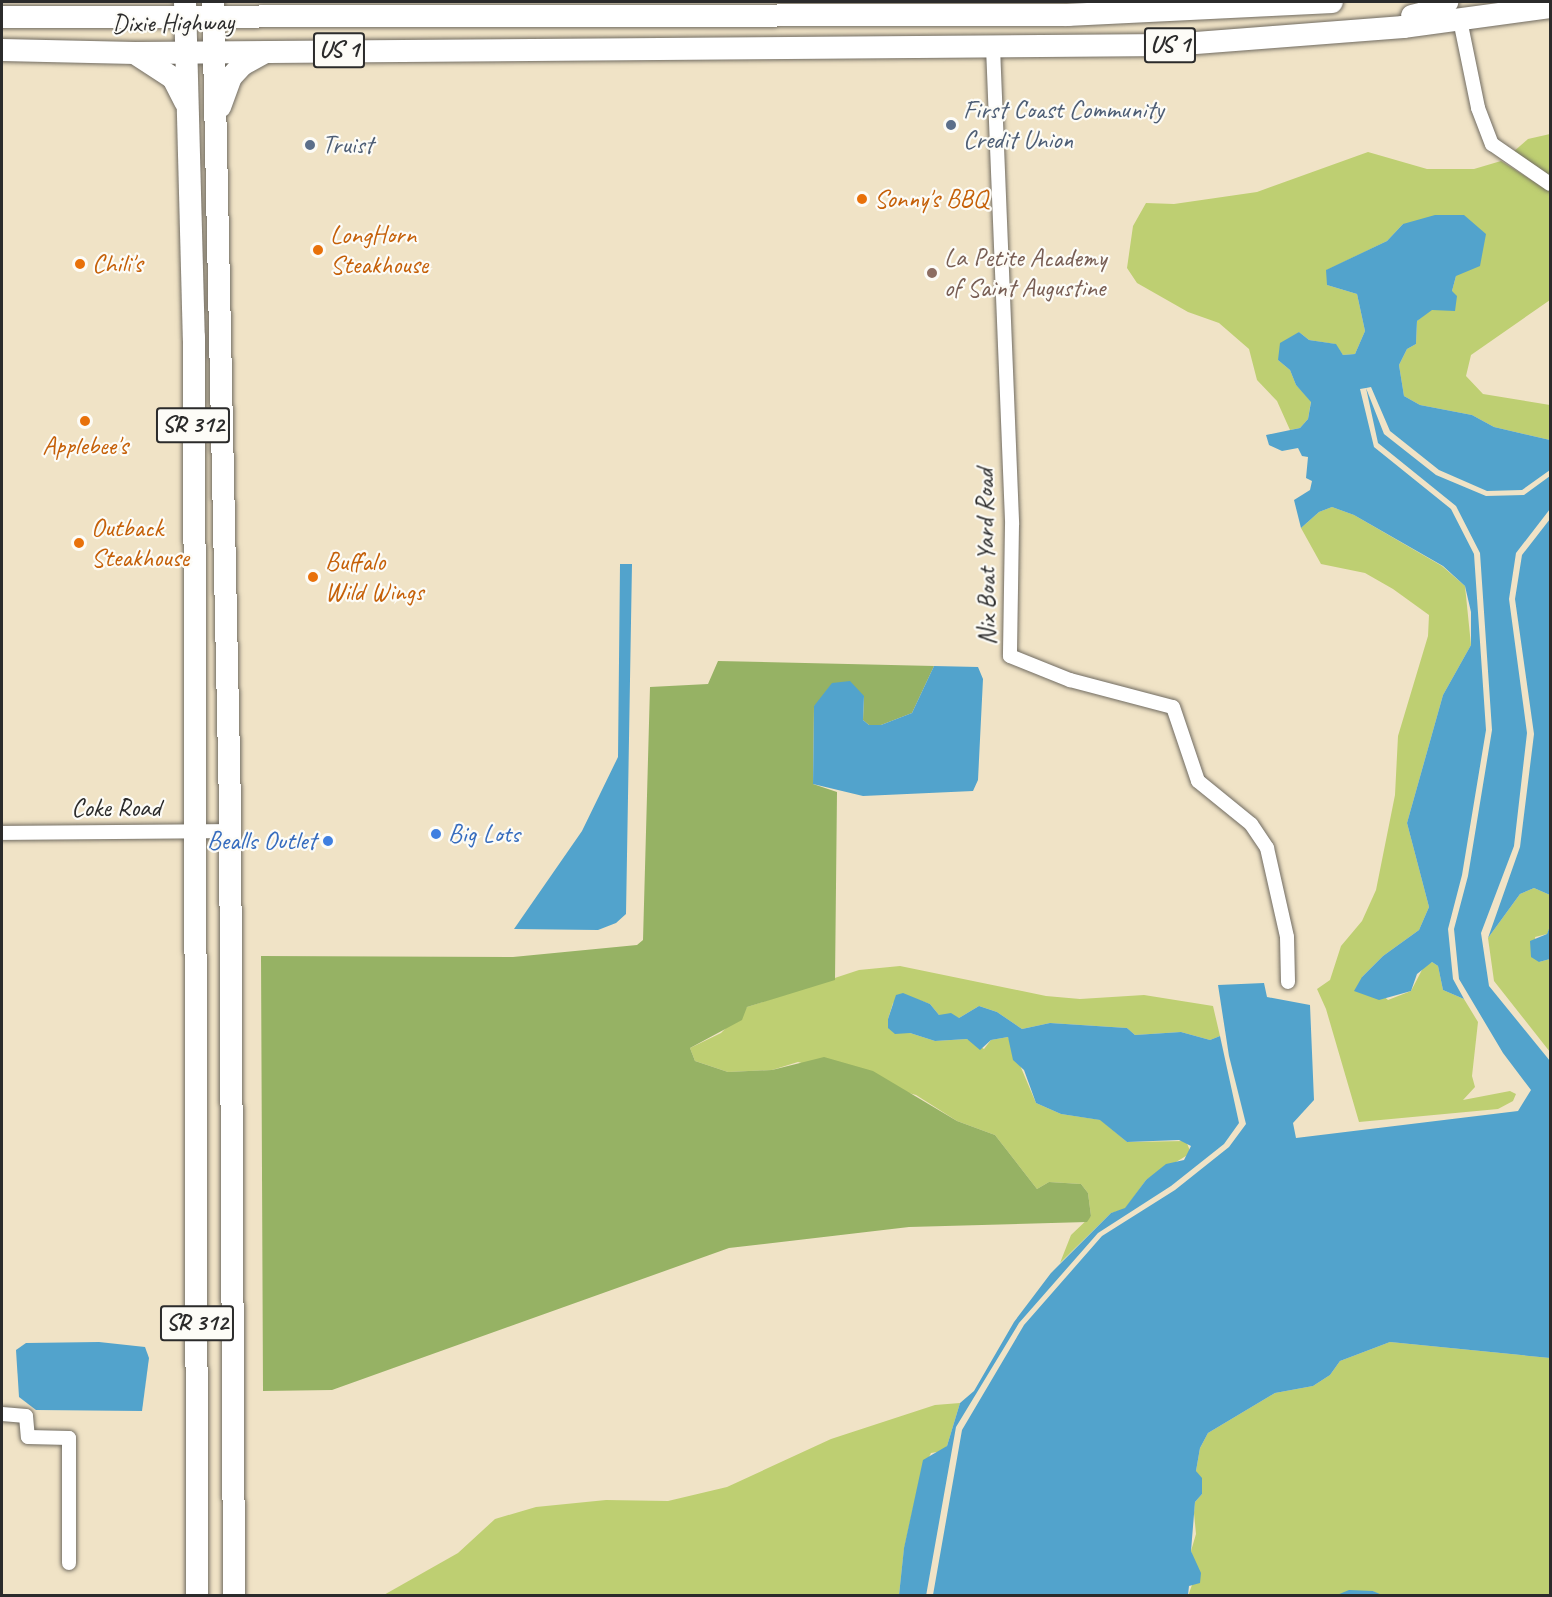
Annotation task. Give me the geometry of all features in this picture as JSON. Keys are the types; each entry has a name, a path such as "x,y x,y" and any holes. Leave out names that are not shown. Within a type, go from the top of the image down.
{"main road":[{"path":"45,2 78,15"},
{"path":"123,18 156,2"},
{"path":"248,2 270,17"},
{"name":"Dixie Highway","path":"2,17 78,15 123,18 185,10 214,10 270,17 959,14 1185,11 1332,2"},
{"name":"US 1","path":"1454,11 1551,7"},
{"name":"SR 312","path":"185,10 194,337 197,1596"},
{"name":"SR 312","path":"214,10 230,831 234,1596"},
{"path":"993,47 1007,31 1023,26 1145,21 1185,11"},
{"name":"Dixie Highway","path":"2,50 135,53 269,50 1074,46 1245,41 1454,11"},
{"path":"959,14 987,22"},
{"path":"987,22 993,47"},
{"path":"747,48 766,39 972,37 987,22"},
{"path":"216,123 231,77 242,65 269,50"},
{"path":"135,53 173,78 186,105"},
{"path":"194,337 201,336 211,345 214,384 223,412"}],"street":[{"path":"1454,11 1478,108 1489,138 1500,153 1551,184"},
{"name":"Nix Boat Yard Road","path":"993,47 1012,525 1010,656 1070,680 1173,707 1198,781 1251,824 1267,848 1287,937 1287,982"},
{"name":"Coke Road","path":"2,833 230,831"},
{"path":"2,1414 26,1416 28,1437 69,1438 69,1563"}],"green space":[{"path":"1550,134 1550,177 1512,153 1528,139"},
{"path":"1368,152 1427,169 1474,169 1501,161 1550,192 1550,300 1471,355 1466,376 1483,394 1550,405 1550,440 1494,427 1472,415 1420,405 1404,396 1399,365 1407,349 1416,344 1417,321 1452,291 1456,276 1403,224 1387,241 1327,270 1327,285 1357,294 1365,331 1355,354 1343,355 1335,344 1309,340 1299,332 1278,360 1290,370 1296,385 1311,401 1308,419 1300,428 1290,430 1277,401 1257,380 1249,349 1219,323 1188,312 1137,283 1127,268 1133,226 1146,203 1174,204 1257,192"},
{"path":"1332,507 1354,515 1442,566 1465,586 1471,645 1443,695 1407,823 1429,907 1419,930 1383,956 1362,977 1388,1000 1411,991 1424,966 1432,962 1438,966 1443,990 1464,999 1478,1022 1472,1076 1475,1087 1463,1100 1510,1091 1516,1094 1513,1101 1498,1109 1359,1122 1326,1009 1317,989 1330,980 1341,946 1362,921 1376,890 1395,795 1398,736 1428,636 1429,615 1393,589 1365,573 1321,564 1301,528 1319,512"},
{"path":"718,661 934,666 912,713 881,725 869,725 863,720 864,696 814,706 813,784 837,792 835,980 747,1007 742,1020 690,1048 695,1061 728,1072 772,1070 824,1057 873,1071 957,1121 995,1135 1037,1189 1049,1182 1081,1184 1088,1193 1091,1216 1087,1222 909,1227 729,1248 332,1390 263,1391 261,956 513,957 637,945 643,940 650,687 708,684"},
{"path":"1534,888 1550,895 1550,927 1547,934 1535,937 1539,962 1550,959 1550,1052 1494,981 1488,938 1520,894"},
{"path":"900,966 1046,996 1080,999 1144,995 1213,1006 1220,1036 1210,1040 1181,1032 1135,1035 1127,1028 1050,1023 1022,1029 997,1012 979,1006 959,1018 939,1015 930,1004 910,997 893,1003 888,1019 910,1033 935,1041 967,1039 984,1049 991,1040 1008,1037 1036,1103 1061,1114 1101,1120 1127,1142 1186,1141 1191,1153 1146,1180 1125,1209 1111,1213 1060,1263 1071,1235 1091,1216 1088,1193 1081,1184 1049,1182 1037,1189 995,1135 957,1121 916,1095 798,1062 772,1070 728,1072 695,1061 690,1048 721,1033 747,1007 859,970"},
{"path":"1390,1342 1550,1358 1550,1595 1382,1596 1373,1591 1337,1596 1188,1596 1197,1571 1191,1551 1196,1534 1195,1502 1202,1494 1196,1471 1200,1448 1208,1433 1275,1393 1313,1386 1330,1375 1340,1361"},
{"path":"960,1403 947,1446 943,1451 931,1453 921,1473 904,1549 899,1595 382,1596 458,1553 495,1519 536,1507 606,1500 668,1501 727,1487 831,1439 935,1405"}],"water":[{"path":"1435,215 1464,215 1486,234 1480,266 1456,276 1452,291 1457,296 1455,311 1432,310 1417,321 1416,344 1407,349 1399,365 1404,396 1420,405 1472,415 1494,427 1550,440 1550,470 1522,490 1487,491 1439,470 1390,431 1371,387 1360,389 1374,447 1451,509 1474,554 1486,730 1462,875 1448,929 1453,979 1464,999 1443,990 1438,966 1432,962 1417,974 1411,991 1379,1000 1354,991 1362,977 1383,956 1419,930 1429,907 1407,823 1443,695 1471,645 1471,612 1465,586 1443,566 1354,515 1332,507 1319,512 1301,528 1294,500 1310,490 1312,481 1306,478 1308,457 1302,456 1298,448 1282,451 1269,445 1266,435 1300,428 1308,419 1311,402 1296,385 1290,370 1278,360 1280,343 1299,332 1309,340 1336,344 1343,355 1355,354 1365,331 1357,294 1327,285 1326,270 1387,241 1403,224"},
{"path":"1366,388 1384,434 1436,475 1486,496 1524,495 1550,476 1550,509 1516,553 1509,599 1527,733 1514,846 1481,933 1489,986 1550,1061 1550,1358 1390,1342 1340,1361 1330,1375 1313,1386 1275,1393 1208,1433 1200,1448 1196,1471 1202,1478 1202,1494 1195,1502 1191,1551 1201,1573 1200,1583 1189,1586 1188,1595 933,1595 962,1430 1024,1325 1102,1236 1175,1190 1229,1147 1246,1124 1229,1056 1218,985 1264,983 1267,997 1310,1005 1314,1100 1293,1123 1296,1138 1518,1111 1531,1090 1503,1053 1459,979 1454,929 1468,876 1492,730 1480,553 1456,506 1378,443"},
{"path":"1550,519 1550,895 1534,888 1520,894 1488,938 1520,847 1534,734 1515,599 1522,555"},
{"path":"620,564 632,564 626,914 616,923 598,930 514,929 582,831 618,757"},
{"path":"934,666 978,667 983,679 978,780 973,791 863,796 813,784 814,706 832,683 850,681 864,696 863,720 869,725 881,725 912,713"},
{"path":"1550,926 1550,959 1539,962 1531,957 1530,941 1547,934"},
{"path":"903,993 930,1004 939,1015 951,1013 959,1018 979,1006 997,1012 1022,1029 1050,1023 1127,1028 1135,1035 1181,1032 1210,1040 1220,1036 1239,1123 1224,1144 1171,1186 1098,1233 1019,1323 956,1427 926,1596 899,1595 904,1548 923,1460 947,1446 960,1403 974,1391 1014,1322 1051,1273 1111,1213 1125,1208 1146,1180 1166,1164 1184,1160 1191,1146 1179,1140 1127,1142 1100,1120 1061,1114 1036,1103 1024,1070 1013,1060 1008,1037 991,1040 980,1050 967,1039 935,1041 910,1033 895,1034 888,1028 888,1019 896,995"},
{"path":"99,1342 145,1347 149,1358 142,1411 36,1410 19,1397 16,1350 26,1343"},
{"path":"1349,1590 1373,1591 1382,1595 1337,1595"}],"place":[{"name":"First Coast Community Credit Union","path":"951,125"},
{"name":"Truist","path":"310,145"},
{"name":"Sonny's BBQ","path":"862,199"},
{"name":"LongHorn Steakhouse","path":"318,250"},
{"name":"Chili's","path":"80,264"},
{"name":"La Petite Academy of Saint Augustine","path":"932,273"},
{"name":"Applebee's","path":"85,421"},
{"name":"Outback Steakhouse","path":"79,543"},
{"name":"Buffalo Wild Wings","path":"313,577"},
{"name":"Big Lots","path":"436,834"},
{"name":"Bealls Outlet","path":"328,841"}]}
